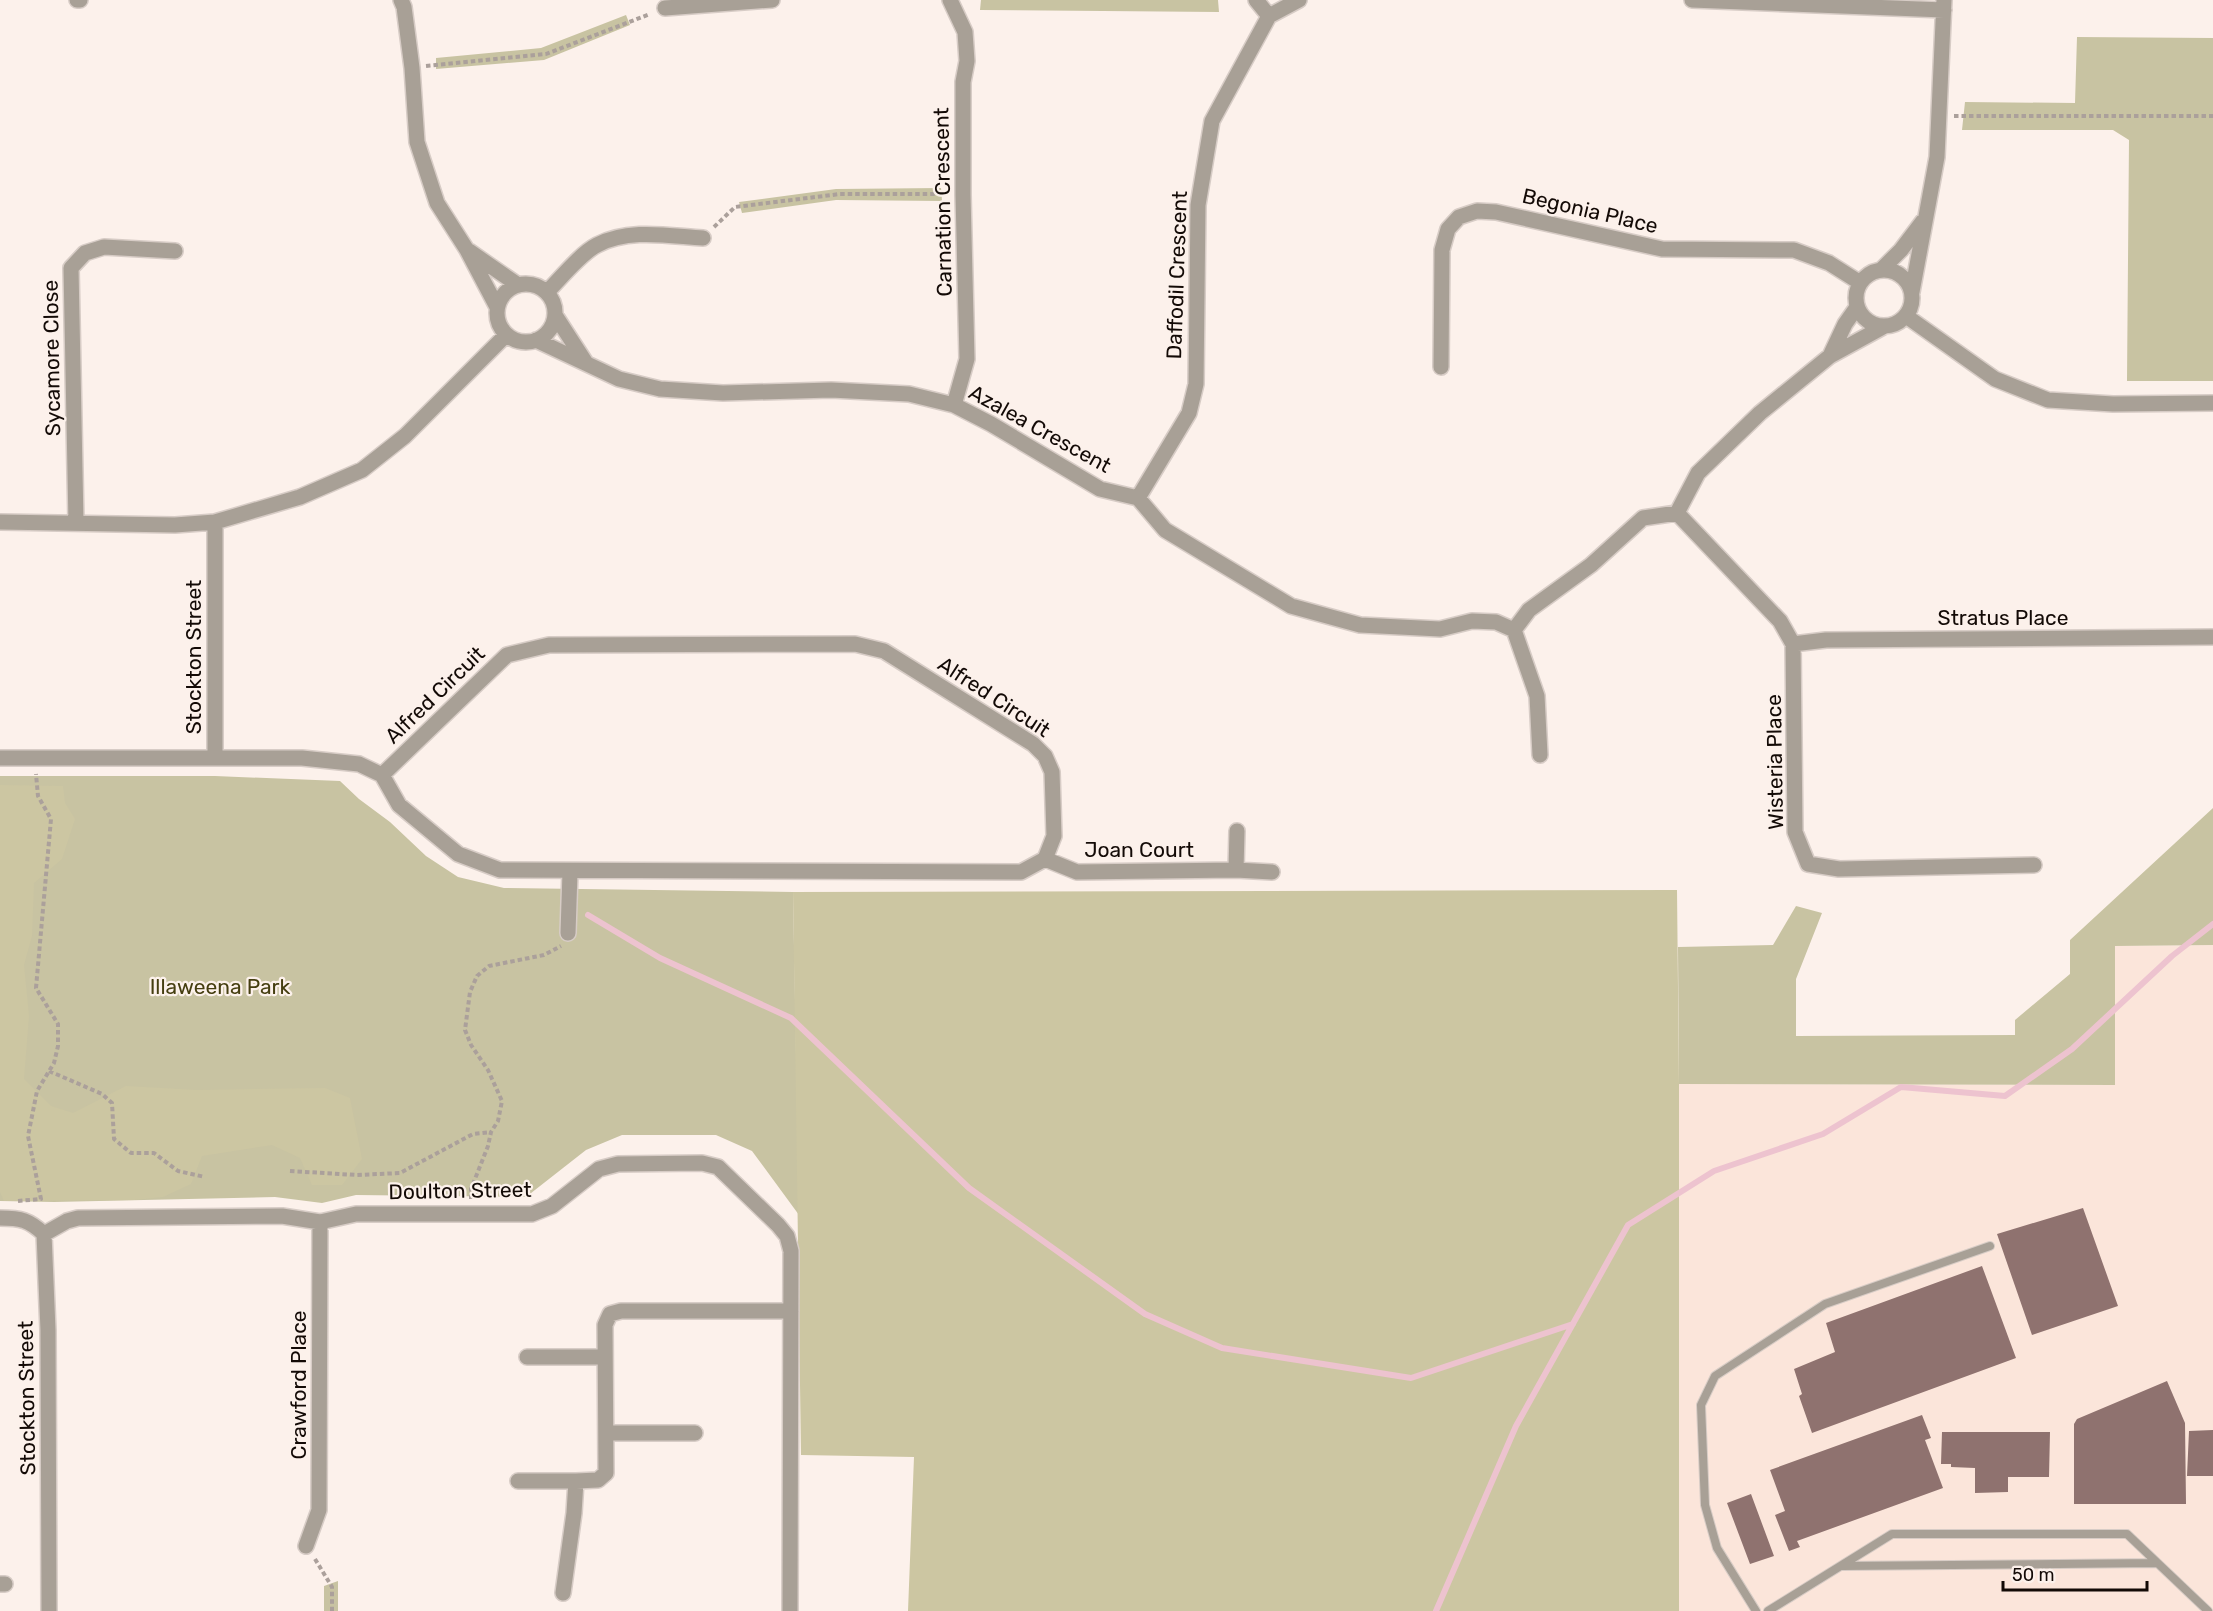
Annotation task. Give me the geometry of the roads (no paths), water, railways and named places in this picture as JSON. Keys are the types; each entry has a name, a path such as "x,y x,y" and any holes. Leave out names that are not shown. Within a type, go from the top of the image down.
{"street":[{"path":"401,0 404,7 412,68 417,142 437,203 467,250 497,307 498,322 506,335 521,342 536,340 550,330 555,315"},
{"path":"665,9 772,0"},
{"name":"Carnation Crescent","path":"950,0 964,32 966,60 963,82 963,195 967,359 954,405"},
{"path":"1256,0 1269,16 1299,0"},
{"path":"1677,513 1698,472 1760,413 1830,356 1906,316 1912,300 1924,218 1937,157 1944,5 1692,0"},
{"name":"Daffodil Crescent","path":"1138,498 1189,414 1196,384 1198,205 1212,121 1269,16"},
{"name":"Begonia Place","path":"1441,367 1442,250 1448,229 1459,217 1477,211 1496,212 1662,249 1794,250 1829,263 1859,282"},
{"path":"1883,327 1867,321 1857,307 1855,299 1859,282 1882,269 1901,250 1924,218"},
{"path":"547,292 575,263 597,245 627,235 703,238"},
{"name":"Sycamore Close","path":"76,523 71,268 85,253 104,247 175,251"},
{"path":"467,250 518,285"},
{"path":"1882,269 1898,273 1909,284 1912,292"},
{"path":"497,307 505,293 518,285 534,285 547,292 552,299 555,315 585,363"},
{"path":"1830,356 1845,324 1857,307"},
{"path":"1906,316 1995,379 2048,400 2113,404 2213,403"},
{"path":"0,522 174,525 215,522 300,497 362,470 405,436 506,335"},
{"name":"Azalea Crescent","path":"536,340 619,379 660,389 723,393 831,390 909,394 954,405 992,424 1100,489 1138,498"},
{"path":"1138,498 1165,530 1291,606 1360,625 1440,629 1472,621 1496,622 1514,630 1537,696 1540,755"},
{"path":"1514,630 1529,610 1591,565 1643,518 1677,513"},
{"path":"1677,513 1780,621 1794,644"},
{"name":"Stockton Street","path":"0,758 215,758 215,522"},
{"name":"Stratus Place","path":"1794,644 1826,640 2213,637"},
{"name":"Alfred Circuit","path":"215,758 302,758 359,764 382,775 399,805 458,854 500,870 1021,872 1045,859 1054,836 1052,772 1045,756 1033,744 884,651 855,644 549,645 507,655 382,775"},
{"name":"Wisteria Place","path":"1794,644 1795,832 1808,864 1839,869 2034,865"},
{"path":"1236,870 1237,831"},
{"name":"Joan Court","path":"1045,859 1077,872 1236,870 1272,873"},
{"path":"568,937 570,872"},
{"name":"Doulton Street","path":"44,1234 67,1221 78,1218 282,1215 320,1222 356,1214 532,1214 552,1206 600,1168 618,1164 702,1163 717,1167 778,1224 787,1236 791,1251 790,1611"},
{"path":"7,1218 32,1222 44,1234"},
{"name":"Crawford Place","path":"306,1546 319,1510 320,1222"},
{"name":"Stockton Street","path":"44,1234 48,1330 49,1611"},
{"path":"518,1481 598,1480 606,1473 605,1325 610,1314 621,1311 791,1311"},
{"path":"527,1357 605,1357"},
{"path":"606,1433 695,1433"},
{"path":"563,1593 576,1480"}],"lane":[{"path":"1756,1611 1717,1548 1705,1505 1701,1405 1715,1376 1825,1305 1990,1246"},
{"path":"1768,1611 1892,1534 2127,1534 2208,1611"},
{"path":"1841,1566 2157,1563"}],"waterway":[{"path":"588,915 660,958 791,1018 969,1188 1145,1314 1222,1348 1411,1378 1573,1324"},
{"path":"1436,1611 1516,1426 1628,1225 1714,1171 1823,1134 1901,1087 2005,1096 2072,1049 2172,956 2213,924"}],"park label":[{"name":"Illaweena Park","path":"220,987"}]}
